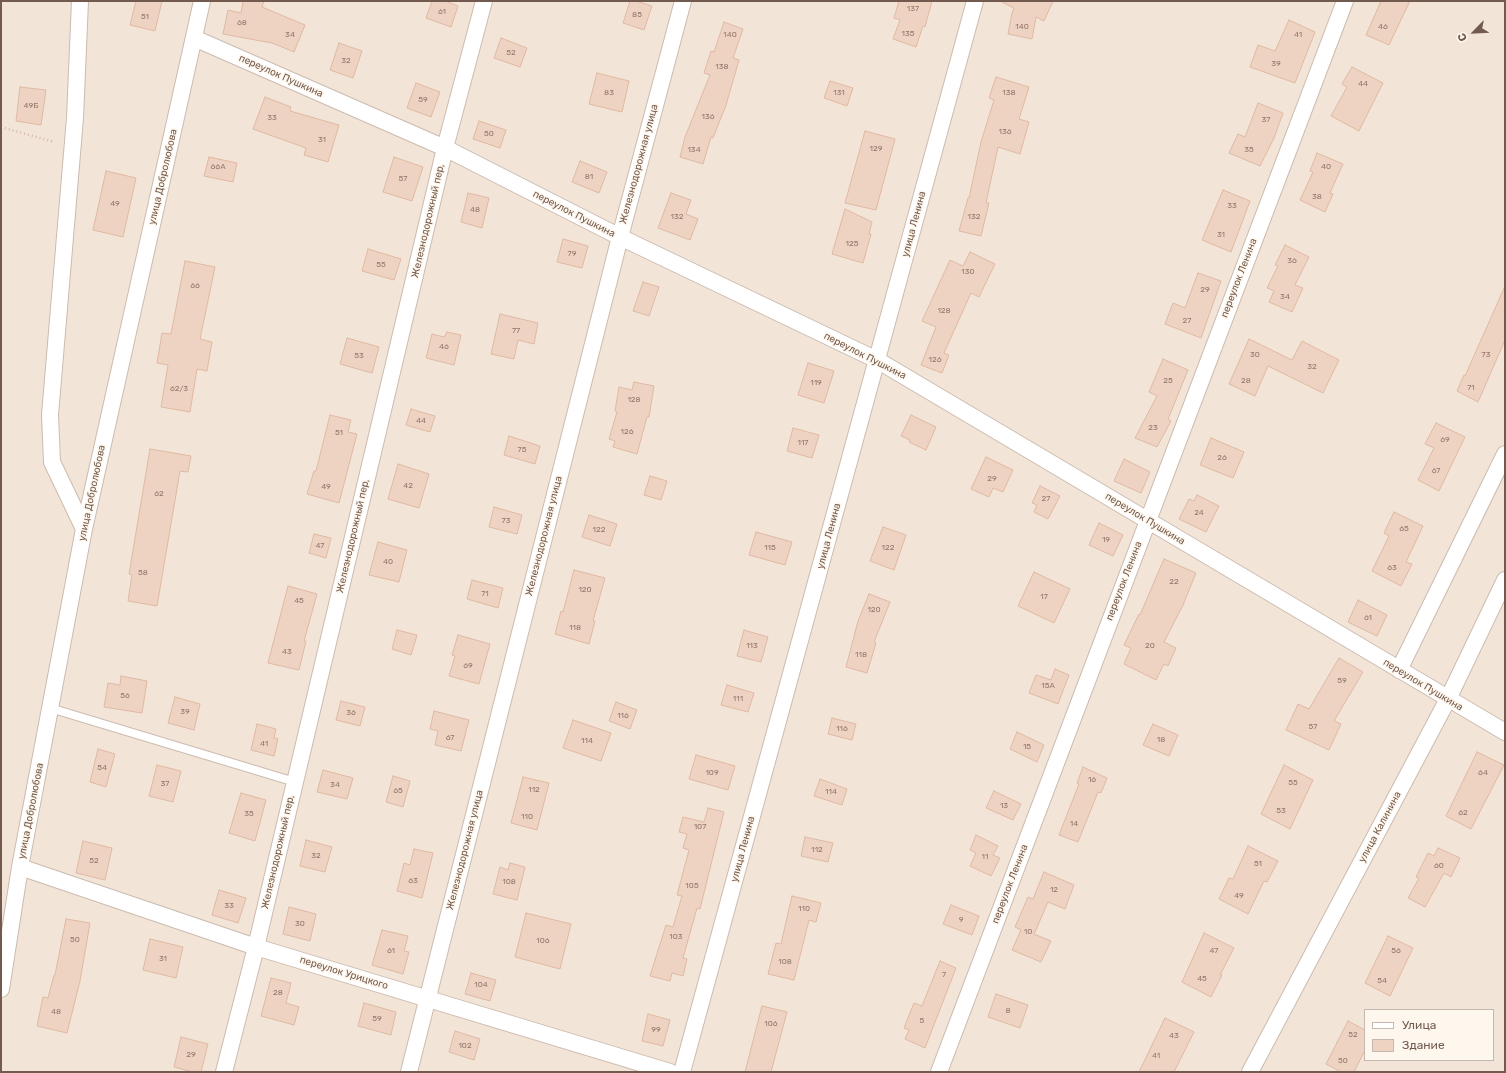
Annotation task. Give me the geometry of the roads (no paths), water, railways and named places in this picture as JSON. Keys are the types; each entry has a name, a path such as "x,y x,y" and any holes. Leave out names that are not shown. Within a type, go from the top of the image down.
{"street":[{"path":"80,1 75,118 50,422 52,462 84,529"},
{"name":"улица Добролюбова","path":"1,989 20,867 84,529 202,1"},
{"name":"Железнодорожный пер,","path":"224,1072 256,947 445,148 484,1"},
{"name":"Железнодорожная улица","path":"409,1072 620,237 683,1"},
{"name":"улица Ленина","path":"682,1072 976,1"},
{"name":"переулок Ленина","path":"938,1072 1344,1"},
{"name":"переулок Пушкина","path":"194,38 445,148 620,237 877,360 1505,732"},
{"path":"1399,670 1505,454"},
{"name":"улица Калинина","path":"1250,1072 1448,699 1505,580"},
{"name":"переулок Урицкого","path":"20,867 256,947 670,1072"}],"lane":[{"path":"50,708 295,782"}]}
